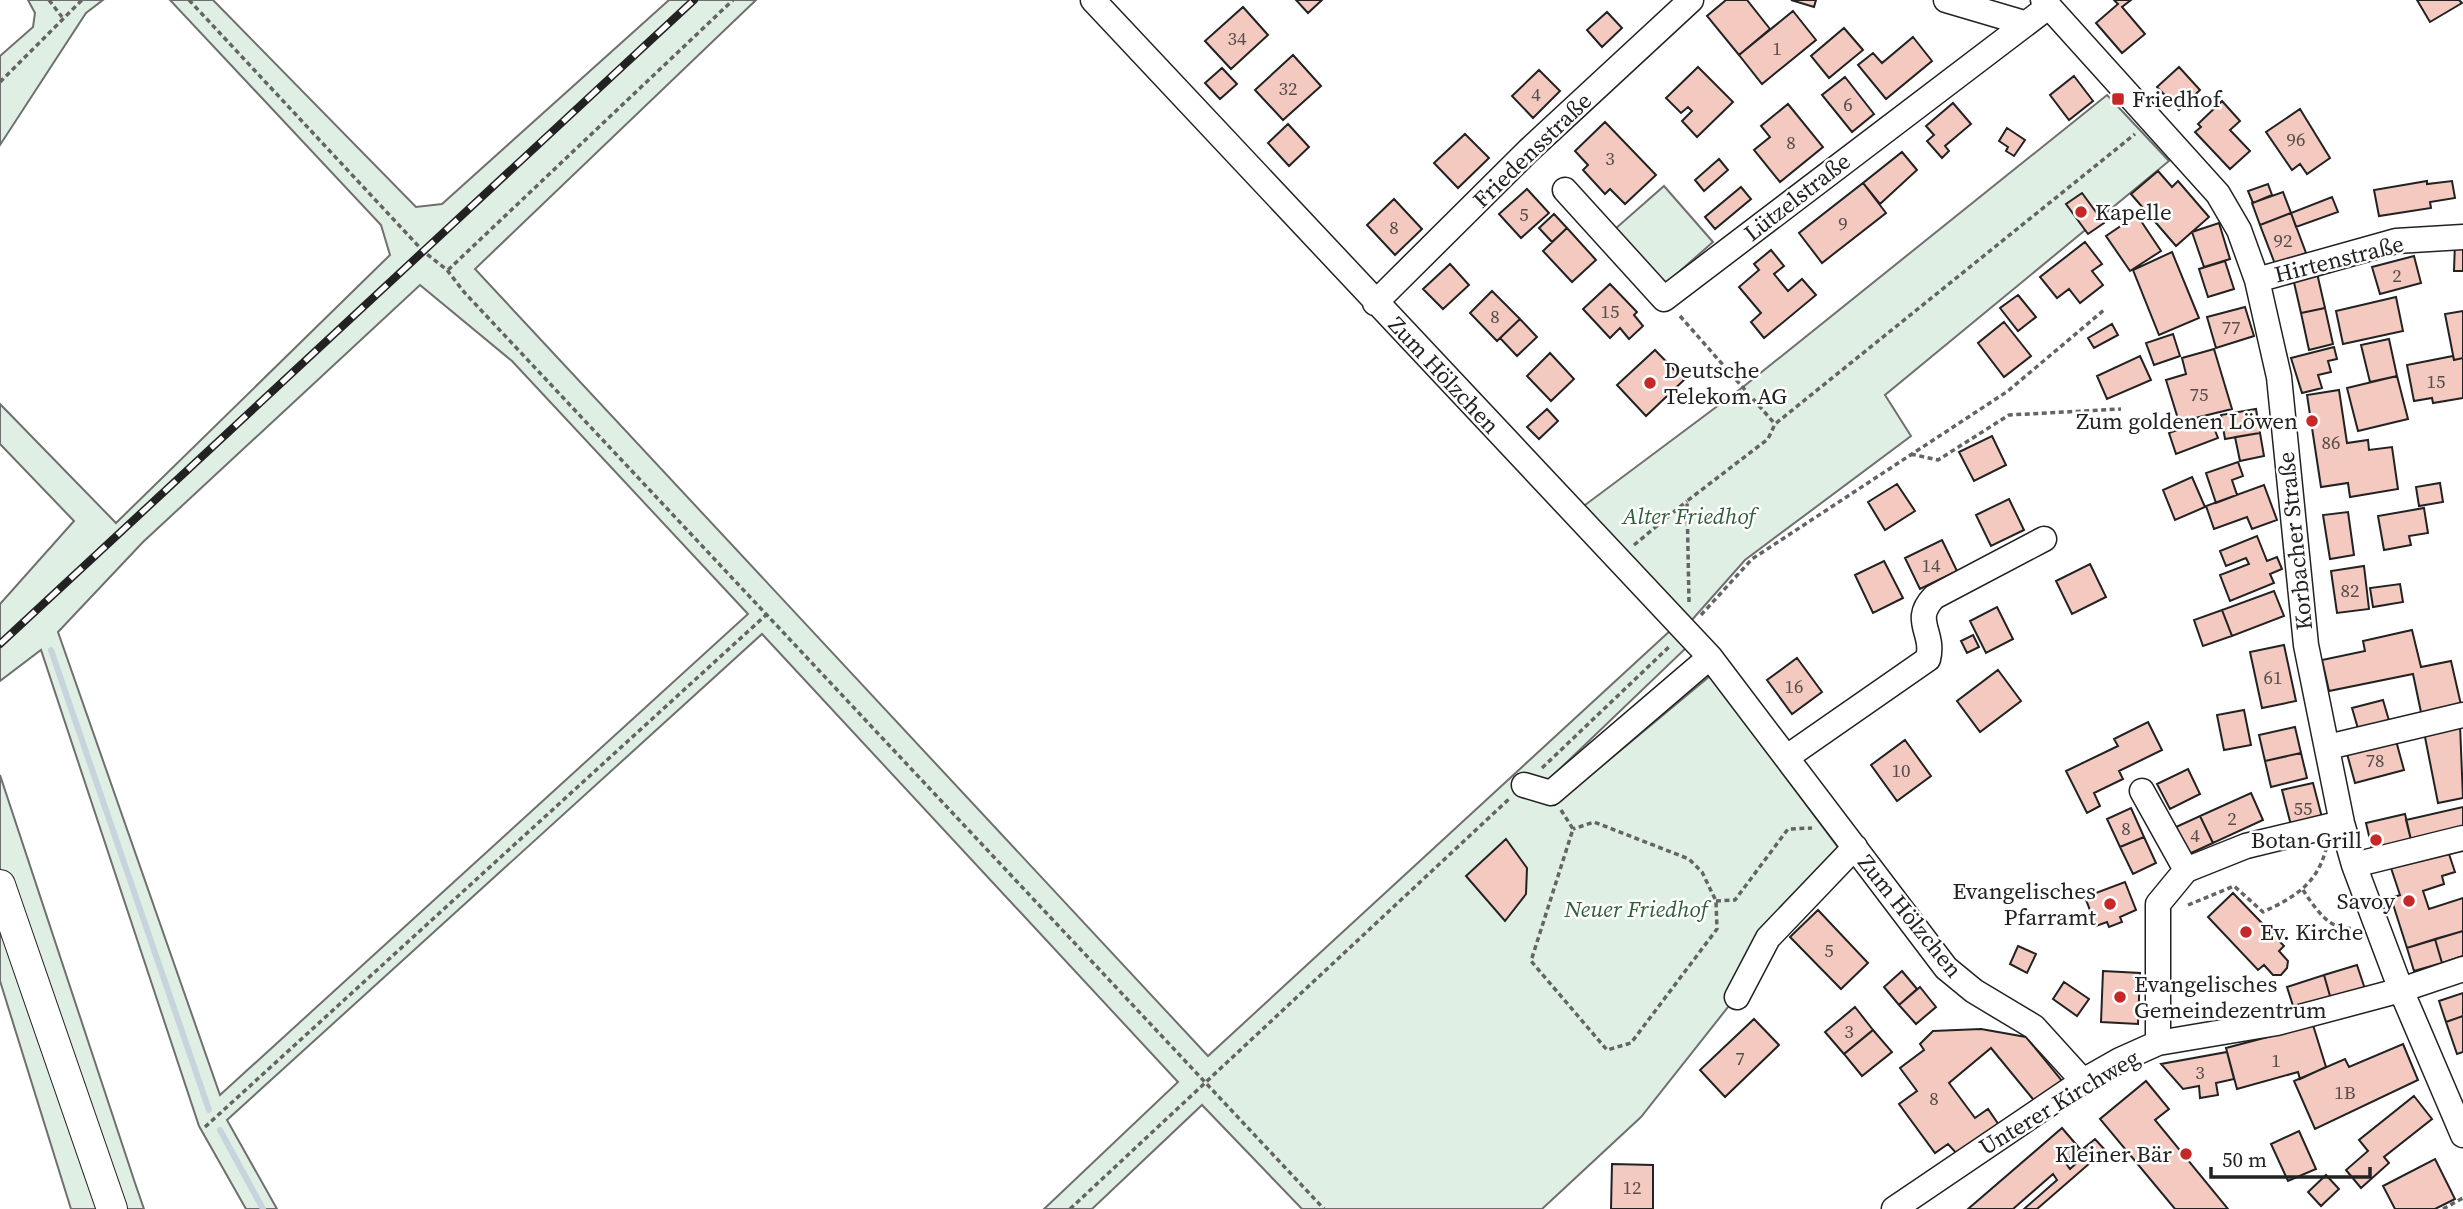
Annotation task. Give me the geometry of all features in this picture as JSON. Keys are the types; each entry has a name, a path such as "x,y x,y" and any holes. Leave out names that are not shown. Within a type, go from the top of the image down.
{"main road":[{"path":"0,885 112,1209"}],"street":[{"name":"Zum Hölzchen","path":"1093,0 1710,657 1946,968 1974,991 2034,1027 2084,1081"},
{"name":"Friedensstraße","path":"1375,303 1529,150 1691,0"},
{"path":"1946,0 2024,23"},
{"name":"Lützelstraße","path":"1664,299 2024,23 2045,3"},
{"name":"Korbacher Straße","path":"2045,3 2218,194 2239,230 2257,280 2279,377 2306,645 2342,823 2354,865 2401,990 2463,1135"},
{"path":"1565,190 1664,299"},
{"name":"Hirtenstraße","path":"2257,280 2396,241 2463,237"},
{"path":"1787,757 1928,659 1931,646 1922,619 1924,607 1934,597 2044,540"},
{"path":"1524,785 1551,793 1710,657"},
{"path":"2328,747 2463,715"},
{"path":"2142,791 2186,870"},
{"path":"2158,1043 2158,904 2186,870 2246,846 2342,823"},
{"path":"2354,865 2463,838"},
{"path":"1737,997 1768,938 1855,847"},
{"name":"Unterer Kirchweg","path":"1894,1209 2084,1081 2120,1060 2158,1043 2277,1023 2401,990 2463,969"}],"path":[{"path":"49,0 62,17"},
{"path":"0,82 62,17 82,0"},
{"path":"189,0 423,251 447,271 1324,1209"},
{"path":"447,271 733,0"},
{"path":"1634,545 1768,439 1775,424 2137,132 2157,125"},
{"path":"1664,299 1775,424"},
{"path":"1070,1209 1685,632 1752,559 2008,391 2104,310"},
{"path":"1911,454 1938,460 2009,415 2121,409"},
{"path":"1685,632 1689,609 1687,501"},
{"path":"205,1127 766,615"},
{"path":"1551,793 1573,829 1531,961 1607,1050 1631,1043 1717,929 1716,901 1702,872 1689,859 1594,822 1573,829"},
{"path":"2158,904 2178,908 2196,904 2234,886 2263,912 2303,890 2325,858 2324,851 2342,823"},
{"path":"1716,901 1735,900 1788,829 1838,825"},
{"path":"2303,890 2337,928 2354,928 2375,920"},
{"path":"2443,1209 2463,1198"}],"green space":[{"path":"28,0 103,0 86,13 0,145 0,56 33,27 35,13"},
{"name":"Neuer Friedhof","path":"170,0 213,0 416,207 442,204 669,0 756,0 475,269 1208,1056 1672,629 1686,648 1544,784 1556,804 1710,676 1846,858 1641,1117 1542,1209 1302,1209 1202,1105 1092,1209 1044,1209 1178,1082 762,634 227,1120 277,1209 246,1209 199,1126 41,650 0,681 0,604 74,521 0,444 0,404 116,523 390,255 381,225","holes":["420,285 512,361 748,614 220,1095 58,632 143,542"]},
{"name":"Alter Friedhof","path":"2107,95 2169,161 1885,395 1911,436 1745,560 1691,621 1581,508 1743,387"},
{"path":"1664,186 1713,242 1664,285 1615,229"},
{"path":"0,775 144,1209 71,1209 0,981"}],"building":[{"path":"1296,0 1322,0 1308,13"},
{"path":"1726,0 1747,0 1770,29 1739,55 1707,16"},
{"path":"1791,0 1816,0 1814,7"},
{"path":"2114,0 2131,0 2122,7 2145,34 2122,53 2096,23 2118,4"},
{"path":"2417,0 2459,0 2462,3 2430,22"},
{"path":"1243,7 1268,35 1231,69 1205,41"},
{"path":"1793,11 1816,40 1762,84 1739,55"},
{"path":"1607,12 1622,28 1602,47 1587,30"},
{"path":"1844,28 1863,50 1829,78 1811,56"},
{"path":"1913,37 1932,61 1886,99 1858,65 1873,53 1882,63"},
{"path":"1293,55 1321,86 1283,120 1255,90"},
{"path":"1698,67 1733,102 1697,137 1682,121 1692,111 1688,107 1681,113 1666,98"},
{"path":"2179,67 2200,90 2179,110 2157,87"},
{"path":"1222,68 1237,84 1220,99 1205,83"},
{"path":"1539,70 1560,91 1533,118 1512,96"},
{"path":"2074,76 2093,101 2069,120 2050,95"},
{"path":"1845,77 1874,114 1852,132 1822,95"},
{"path":"2222,101 2240,121 2230,130 2250,151 2230,169 2195,132 2201,127 2198,124"},
{"path":"1953,103 1971,124 1945,146 1949,151 1942,158 1927,141 1934,135 1926,126"},
{"path":"1788,104 1823,147 1780,182 1754,150 1770,137 1761,126"},
{"path":"2300,109 2330,158 2307,174 2300,164 2292,170 2266,132"},
{"path":"1605,122 1656,175 1625,204 1610,189 1605,194 1583,170 1588,165 1575,151"},
{"path":"1288,124 1309,147 1289,166 1268,143"},
{"path":"2007,128 2025,140 2014,156 2006,151 2008,147 1999,141"},
{"path":"1465,134 1489,158 1458,188 1434,163"},
{"path":"1902,152 1917,170 1880,204 1863,183"},
{"path":"1719,159 1728,170 1704,191 1695,180"},
{"path":"2158,171 2172,187 2178,181 2209,217 2176,246 2131,194"},
{"path":"2427,181 2427,184 2452,181 2455,198 2430,202 2431,208 2379,216 2374,190"},
{"path":"1863,183 1886,213 1822,263 1799,233"},
{"path":"2268,184 2272,195 2253,203 2248,191"},
{"path":"1741,187 1751,199 1715,229 1705,217"},
{"path":"1527,189 1549,213 1521,238 1499,214"},
{"path":"2283,192 2291,213 2260,225 2252,203"},
{"path":"2082,193 2104,223 2088,234 2066,204"},
{"path":"2332,197 2338,212 2296,227 2291,213"},
{"path":"1394,199 1422,229 1395,255 1367,225"},
{"path":"2291,213 2306,253 2275,264 2260,225"},
{"path":"1554,214 1567,228 1552,242 1539,228"},
{"path":"2137,215 2161,251 2130,271 2106,236"},
{"path":"2219,223 2230,259 2204,267 2192,232"},
{"path":"1567,228 1596,260 1572,282 1543,251"},
{"path":"2085,242 2102,264 2092,271 2103,285 2080,303 2069,289 2057,298 2040,277"},
{"path":"2455,242 2463,242 2463,271 2454,271"},
{"path":"1771,250 1784,266 1774,274 1788,291 1802,279 1816,295 1764,338 1751,322 1761,313 1739,287 1759,270 1754,264"},
{"path":"2172,252 2199,318 2159,335 2133,270"},
{"path":"2414,256 2421,283 2380,294 2372,267"},
{"path":"2225,261 2234,289 2208,297 2199,269"},
{"path":"1450,264 1469,285 1443,309 1423,289"},
{"path":"2317,273 2325,308 2301,313 2293,278"},
{"path":"1610,284 1637,312 1634,315 1643,326 1629,339 1620,328 1610,338 1583,309"},
{"path":"1492,291 1520,319 1497,341 1470,313"},
{"path":"2018,295 2036,317 2018,331 2000,308"},
{"path":"2396,297 2403,331 2343,344 2336,311"},
{"path":"2245,307 2254,336 2216,348 2207,317"},
{"path":"2325,308 2333,344 2309,350 2301,313"},
{"path":"2463,311 2463,358 2454,360 2445,314"},
{"path":"1520,319 1537,337 1517,356 1500,338"},
{"path":"2004,322 2031,356 2004,377 1978,343"},
{"path":"2112,324 2118,335 2094,348 2088,338"},
{"path":"2173,334 2180,356 2154,365 2146,343"},
{"path":"2389,339 2397,376 2370,382 2361,345"},
{"path":"2334,347 2337,359 2328,361 2331,372 2318,375 2322,388 2302,393 2291,358"},
{"path":"2214,349 2232,409 2179,422 2166,380 2186,374 2182,358"},
{"name":"Deutsche Telekom AG","path":"1655,350 1684,380 1646,416 1617,385"},
{"path":"1550,353 1574,379 1551,401 1527,376"},
{"path":"2140,356 2151,380 2107,399 2097,376"},
{"path":"2453,356 2454,360 2463,358 2463,398 2433,403 2432,398 2414,401 2407,365"},
{"path":"2397,376 2408,419 2358,431 2347,388"},
{"path":"2339,390 2347,443 2368,440 2369,450 2392,447 2398,489 2350,497 2348,483 2321,487 2307,395"},
{"path":"1547,409 1558,421 1539,439 1527,427"},
{"path":"2256,409 2260,433 2225,439 2221,415"},
{"path":"2210,418 2218,438 2176,454 2169,433"},
{"path":"2260,433 2264,456 2240,461 2235,437"},
{"path":"1992,436 2006,465 1974,481 1959,452"},
{"path":"2238,462 2243,476 2232,480 2237,495 2216,503 2206,473"},
{"path":"2192,477 2205,507 2175,520 2163,490"},
{"path":"2440,483 2443,502 2419,506 2416,487"},
{"path":"1897,484 1915,511 1885,530 1868,502"},
{"path":"2264,485 2277,520 2252,529 2247,517 2214,529 2206,506"},
{"path":"2009,499 2024,530 1991,546 1976,515"},
{"path":"2424,508 2428,533 2409,536 2411,545 2384,550 2378,516"},
{"path":"2348,512 2354,555 2330,559 2323,515"},
{"path":"2257,536 2267,561 2277,557 2282,569 2270,574 2274,583 2230,601 2220,575 2249,564 2246,558 2226,566 2220,551"},
{"path":"1942,540 1957,571 1920,589 1905,558"},
{"path":"1884,561 1903,598 1873,613 1855,575"},
{"path":"2090,564 2106,597 2072,614 2056,581"},
{"path":"2364,566 2369,609 2337,613 2331,571"},
{"path":"2400,584 2403,602 2373,607 2370,588"},
{"path":"2274,591 2284,616 2232,636 2222,610"},
{"path":"1997,607 2013,639 1986,653 1970,621"},
{"path":"2222,610 2232,636 2203,646 2194,620"},
{"path":"2412,630 2421,667 2451,661 2462,709 2422,717 2413,674 2329,691 2322,660 2365,651 2363,641"},
{"path":"1973,635 1979,647 1967,653 1961,641"},
{"path":"2284,645 2296,701 2262,708 2250,652"},
{"path":"1797,658 1822,692 1792,714 1767,680"},
{"path":"1998,670 2021,701 1980,732 1957,701"},
{"path":"2383,700 2390,724 2359,732 2352,708"},
{"path":"2244,710 2251,745 2224,750 2217,715"},
{"path":"2148,722 2162,750 2119,771 2123,779 2094,793 2100,806 2087,813 2066,771 2118,746 2114,739"},
{"path":"2460,725 2463,798 2438,803 2424,732"},
{"path":"2295,727 2301,753 2265,761 2259,735"},
{"path":"2395,737 2404,770 2355,783 2346,750"},
{"path":"1905,740 1931,776 1897,801 1871,765"},
{"path":"2301,753 2307,778 2271,787 2265,761"},
{"path":"2188,769 2200,794 2170,809 2157,784"},
{"path":"2313,783 2324,825 2293,833 2282,790"},
{"path":"2251,793 2263,820 2213,843 2200,816"},
{"path":"2463,807 2463,831 2412,844 2406,820"},
{"path":"2131,808 2144,837 2120,847 2107,819"},
{"path":"2405,814 2412,844 2373,853 2366,823"},
{"path":"2200,816 2213,843 2189,854 2176,827"},
{"path":"2144,837 2156,863 2133,874 2120,847"},
{"path":"1506,839 1527,868 1526,894 1505,921 1466,876"},
{"path":"2448,851 2455,872 2442,876 2444,884 2423,891 2429,909 2463,898 2463,931 2407,948 2391,898 2400,895 2389,862"},
{"name":"Evangelisches Pfarramt","path":"2125,882 2136,910 2120,917 2122,922 2109,927 2107,922 2096,926 2085,897"},
{"name":"Ev. Kirche","path":"2233,893 2284,946 2279,951 2288,961 2287,968 2281,975 2273,975 2264,965 2258,970 2208,917"},
{"path":"1818,910 1868,963 1841,989 1790,937"},
{"path":"2463,931 2463,956 2442,963 2435,939"},
{"path":"2435,939 2442,963 2414,971 2407,948"},
{"path":"2018,946 2036,954 2027,973 2010,964"},
{"path":"2357,965 2366,992 2332,1003 2324,975"},
{"path":"1902,971 1917,989 1899,1005 1884,987"},
{"name":"Evangelisches Gemeindezentrum","path":"2103,971 2140,973 2138,1024 2101,1022"},
{"path":"2324,975 2332,1003 2296,1015 2287,987"},
{"path":"2064,982 2089,999 2077,1016 2053,999"},
{"path":"1920,987 1936,1007 1916,1024 1899,1005"},
{"path":"2463,993 2463,1016 2446,1022 2439,1001"},
{"path":"1855,1007 1873,1030 1844,1054 1825,1032"},
{"path":"2463,1016 2463,1052 2457,1054 2446,1022"},
{"path":"1754,1019 1779,1045 1725,1097 1700,1070"},
{"path":"2313,1025 2326,1067 2300,1079 2298,1072 2237,1089 2226,1048"},
{"path":"1981,1029 2026,1037 2063,1082 2037,1104 1991,1048 1949,1083 1975,1118 1988,1109 1999,1125 1958,1155 1948,1144 1935,1153 1899,1104 1917,1091 1900,1068 1924,1050 1920,1044 1933,1031"},
{"path":"1873,1030 1892,1052 1862,1076 1844,1054"},
{"path":"2403,1044 2418,1080 2315,1129 2294,1081 2345,1059 2349,1067"},
{"path":"2227,1052 2234,1079 2216,1083 2218,1095 2200,1098 2199,1086 2183,1089 2161,1064"},
{"path":"2146,1081 2169,1109 2155,1120 2228,1209 2175,1209 2100,1119"},
{"path":"2414,1096 2432,1119 2384,1157 2389,1163 2361,1188 2346,1170 2368,1151 2359,1140"},
{"path":"2062,1128 2080,1149 2065,1162 2070,1169 2088,1153 2084,1148 2095,1139 2105,1150 2037,1209 2024,1209 2057,1180 2053,1174 2013,1209 1968,1209"},
{"path":"2299,1131 2316,1169 2288,1181 2271,1144"},
{"path":"2435,1159 2455,1199 2435,1209 2395,1209 2383,1186"},
{"path":"1612,1164 1653,1165 1653,1209 1611,1209"},
{"path":"2326,1175 2339,1189 2321,1206 2308,1192"}],"waterway":[{"path":"51,650 209,1110"},
{"path":"220,1130 263,1209"}],"railway":[{"path":"0,644 694,0"}],"place":[{"name":"Friedhof","path":"2118,99"},
{"name":"Kapelle","path":"2081,212"},
{"name":"Deutsche Telekom AG","path":"1650,383"},
{"name":"Zum goldenen Löwen","path":"2312,421"},
{"name":"Botan Grill","path":"2376,840"},
{"name":"Savoy","path":"2409,901"},
{"name":"Evangelisches Pfarramt","path":"2110,904"},
{"name":"Ev. Kirche","path":"2246,932"},
{"name":"Evangelisches Gemeindezentrum","path":"2120,997"},
{"name":"Kleiner Bär","path":"2186,1154"}]}
